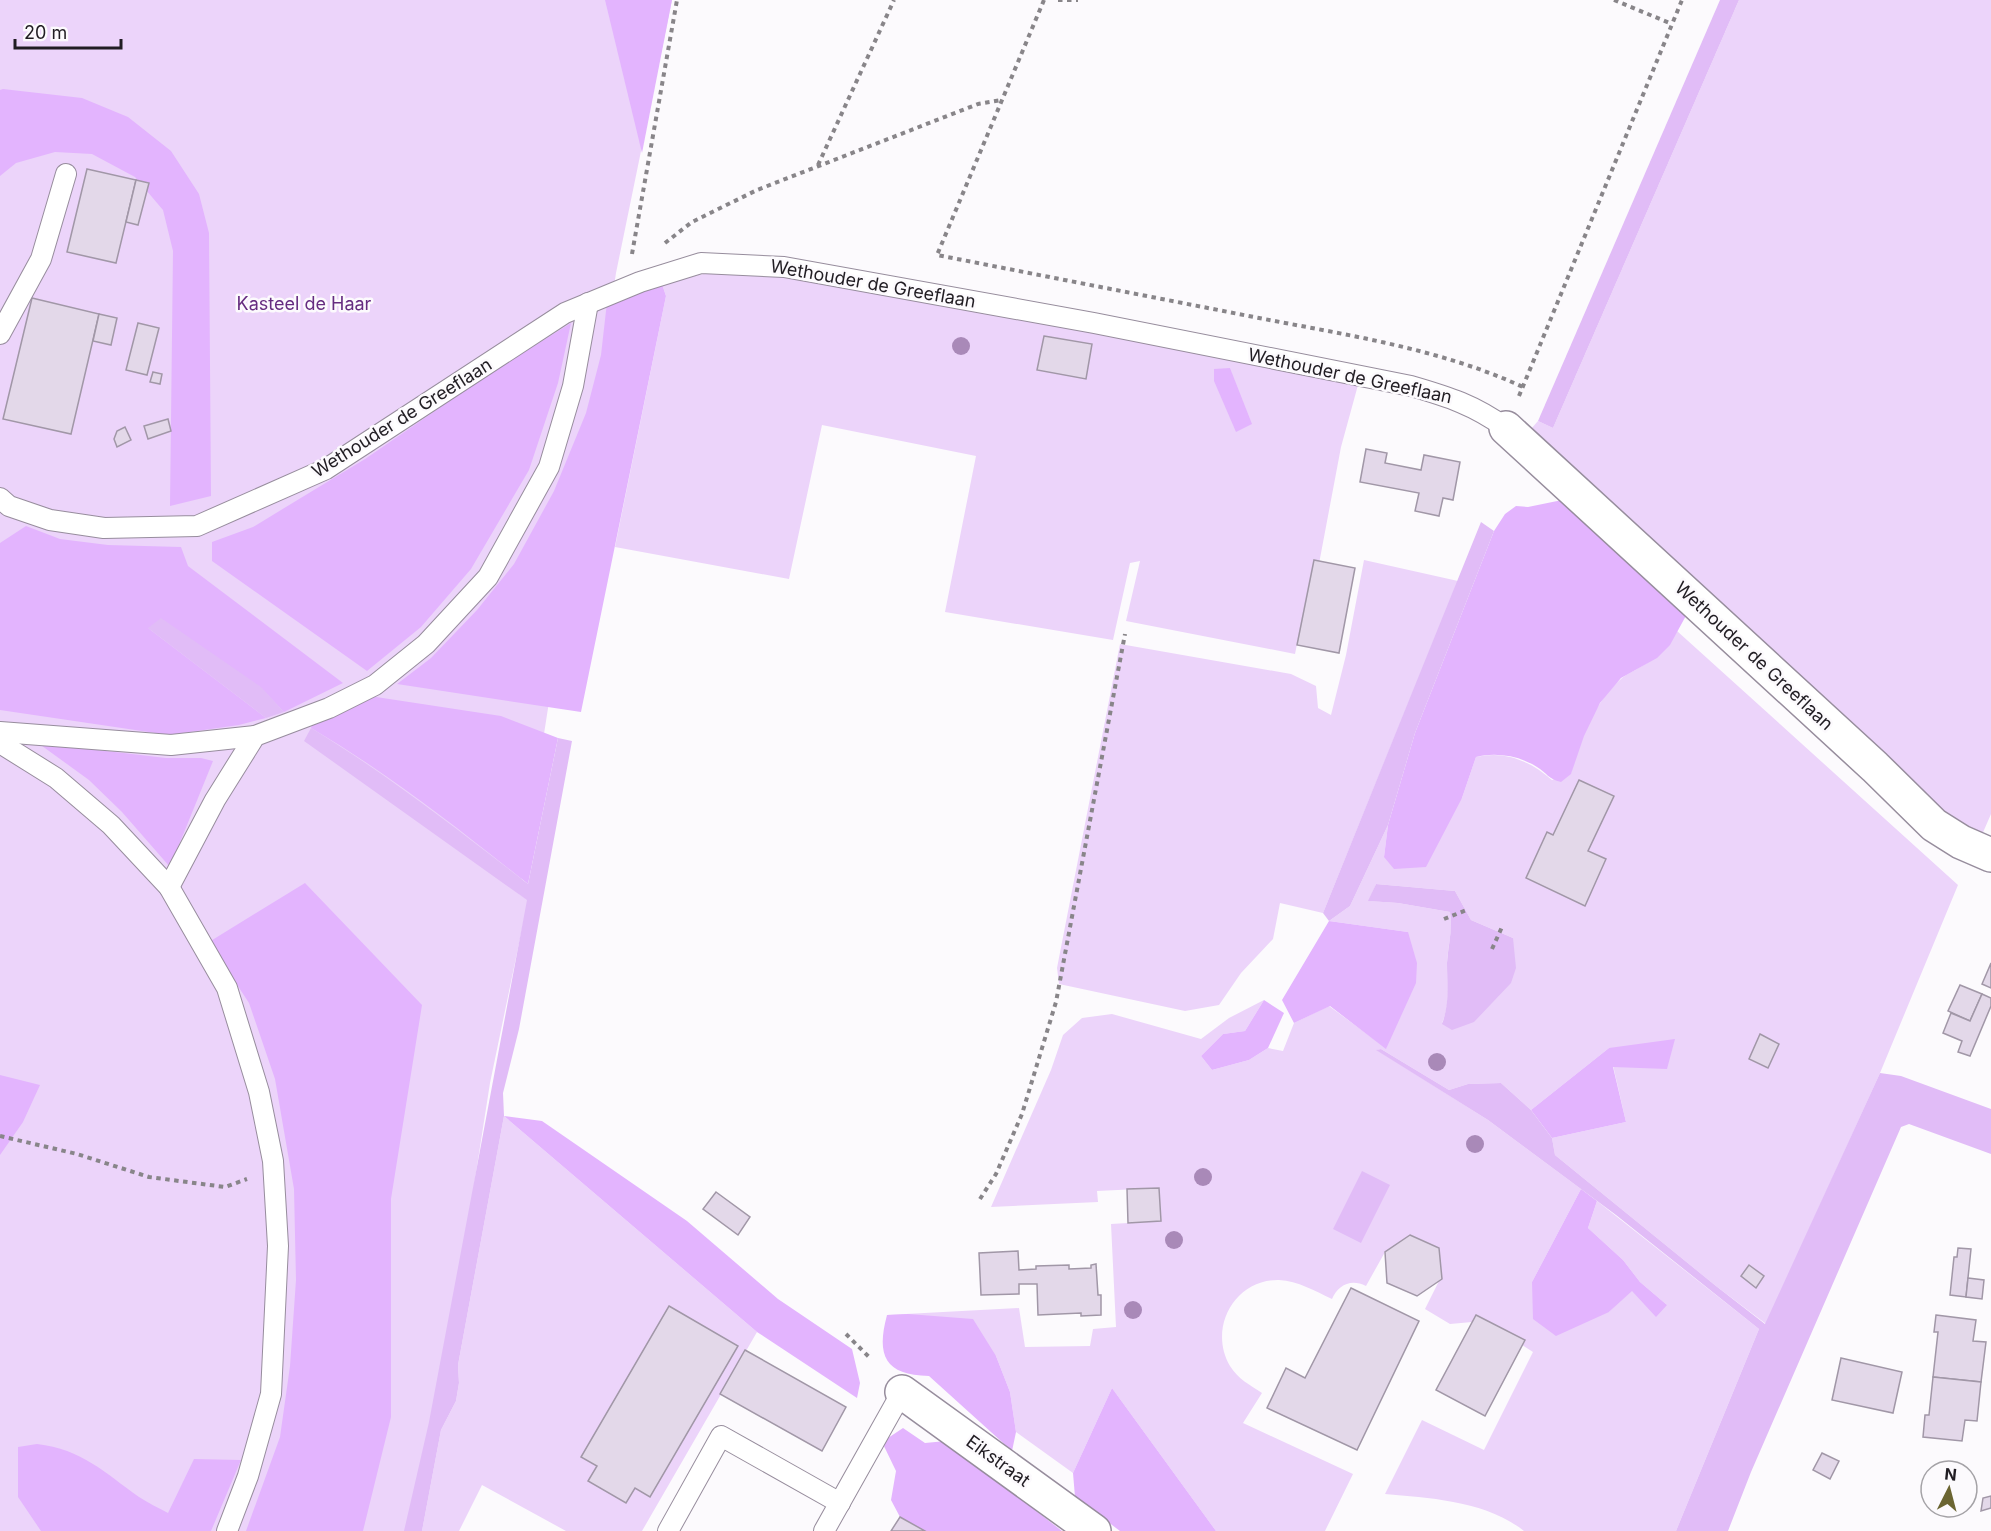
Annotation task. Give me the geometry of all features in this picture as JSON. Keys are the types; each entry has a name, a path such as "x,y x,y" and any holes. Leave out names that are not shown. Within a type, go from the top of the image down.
{"street":[{"name":"Wethouder de Greeflaan","path":"1506,428 1875,767 1934,825 1961,842 1991,855"},
{"name":"Eikstraat","path":"902,1392 1094,1531"}],"lane":[{"path":"0,334 41,259 66,174"},
{"name":"Wethouder de Greeflaan","path":"0,498 9,506 50,520 104,528 197,526 326,469 566,313 633,285 701,263 784,267 1094,323 1411,386 1458,399 1485,413 1506,428"},
{"path":"0,732 171,745 255,736 329,708 375,685 426,644 488,577 549,467 573,386 588,303"},
{"path":"169,887 215,800 255,736"},
{"path":"0,743 64,784 111,825 169,887 227,988 259,1092 274,1168 278,1246 271,1394 249,1476 227,1531"},
{"path":"824,1531 902,1392"},
{"path":"668,1531 721,1436 840,1503"}],"path":[{"path":"633,285 677,0"},
{"path":"818,166 894,0"},
{"path":"1044,0 937,255 1356,336 1495,374 1523,387"},
{"path":"1058,0 1078,0"},
{"path":"1614,0 1672,24"},
{"path":"1506,428 1682,0"},
{"path":"633,285 665,243 692,222 758,190 818,166 978,105 1002,100"},
{"path":"980,1199 996,1174 1022,1114 1056,1002 1125,634"},
{"path":"1444,919 1469,909"},
{"path":"1492,949 1502,927"},
{"path":"0,1136 77,1154 149,1177 225,1186 274,1168"},
{"path":"846,1334 870,1358"}],"green space":[{"name":"Kasteel de Haar","path":"0,0 672,0 616,273 519,894 528,900 490,1083 420,1531 0,1531"},
{"path":"1739,0 1991,0 1991,814 1981,837 1947,815 1531,429 1538,421 1553,428"},
{"path":"719,271 813,281 876,292 1115,336 1358,385 1341,447 1315,585 1309,584 1295,654 1126,621 1140,561 1130,563 1113,640 945,612 976,456 822,425 789,579 615,547 666,296 662,284"},
{"path":"1364,560 1458,581 1323,913 1280,903 1273,939 1241,973 1219,1005 1185,1011 1059,984 1057,968 1120,644 1291,674 1316,686 1318,708 1331,715 1346,655"},
{"path":"1677,631 1958,885 1880,1073 1766,1324 1555,1155 1552,1138 1626,1122 1609,1048 1531,1110 1501,1083 1468,1084 1449,1090 1381,1049 1377,1050 1488,1120 1581,1189 1532,1282 1609,1312 1632,1290 1667,1305 1640,1282 1623,1260 1588,1228 1597,1201 1759,1329 1676,1531 1524,1531 1493,1513 1475,1507 1385,1494 1422,1420 1484,1450 1533,1352 1476,1315 1472,1322 1450,1324 1425,1309 1440,1279 1439,1248 1411,1235 1385,1252 1366,1286 1355,1283 1346,1284 1332,1299 1293,1282 1279,1280 1263,1282 1249,1288 1238,1297 1229,1309 1224,1322 1222,1337 1224,1352 1230,1366 1240,1378 1262,1393 1243,1423 1353,1474 1325,1531 1216,1531 1112,1388 1073,1473 1016,1432 1010,1392 996,1356 887,1315 1019,1308 1025,1347 1090,1346 1093,1329 1116,1327 1111,1224 1161,1221 1159,1188 1097,1191 1098,1202 991,1207 1051,1070 1063,1035 1082,1018 1112,1014 1201,1039 1229,1018 1264,1000 1245,1031 1223,1034 1201,1056 1212,1070 1249,1060 1268,1048 1283,1051 1294,1023 1329,1006 1386,1048 1394,1028 1408,932 1329,921 1350,906 1388,825 1384,857 1462,798 1476,757 1497,755 1517,759 1535,767 1552,780 1571,773 1589,723 1611,688 1655,658","holes":["1376,884 1455,891 1471,920 1513,938 1442,1023 1448,1001 1447,963 1451,931 1450,912 1398,903 1369,901"]},
{"path":"504,1116 757,1332 642,1531 566,1531 482,1485 459,1531 422,1531 441,1430 456,1401 459,1383 458,1365"}],"shaded area":[{"path":"605,0 672,0 642,153"},
{"path":"1720,0 1739,0 1553,428 1538,421"},
{"path":"0,90 82,98 128,117 171,151 199,194 209,233 211,496 170,506 173,251 163,210 135,177 92,154 55,152 16,163 0,176"},
{"path":"662,284 666,296 581,712 397,684 431,658 477,610 514,564 554,491 586,413 601,355 607,302"},
{"path":"571,323 558,383 529,470 471,569 421,627 367,671 212,561 212,542 253,527 365,459 486,376"},
{"path":"1230,368 1252,424 1236,432 1214,381 1214,369"},
{"path":"1567,499 1688,612 1670,645 1657,658 1621,678 1600,703 1584,736 1571,774 1561,782 1550,778 1530,763 1516,758 1500,755 1476,757 1462,798 1426,867 1394,869 1384,857 1388,825 1415,733 1494,531 1505,514 1516,506 1528,507"},
{"path":"1481,522 1494,531 1415,733 1388,825 1350,906 1329,921 1323,913"},
{"path":"26,526 60,539 108,545 181,547 188,566 343,683 284,712 260,687 148,628 266,718 239,725 169,735 0,710 0,543"},
{"path":"161,618 261,687 284,712 266,718 148,628"},
{"path":"363,695 501,716 558,738 528,884 395,783 311,728 315,717"},
{"path":"311,728 394,783 528,884 558,738 572,741 519,1029 503,1093 504,1116 458,1365 459,1383 456,1401 441,1430 422,1531 404,1531 429,1422 527,900 304,741"},
{"path":"38,743 166,758 201,758 213,761 170,867 122,812 89,780"},
{"path":"305,883 422,1005 391,1199 391,1417 363,1531 246,1531 280,1437 290,1366 296,1280 294,1189 275,1079 249,1003 209,942"},
{"path":"1376,884 1455,891 1471,920 1513,938 1516,968 1511,983 1474,1022 1452,1030 1442,1024 1448,987 1450,912 1398,903 1368,901"},
{"path":"1329,921 1408,932 1417,963 1416,983 1386,1049 1330,1006 1294,1023 1282,1000"},
{"path":"1264,1000 1284,1013 1268,1048 1249,1060 1212,1070 1201,1056 1223,1034 1245,1031"},
{"path":"1675,1039 1667,1069 1613,1067 1626,1122 1552,1138 1531,1110 1609,1048"},
{"path":"1381,1049 1449,1090 1468,1084 1501,1083 1531,1110 1552,1138 1555,1155 1765,1324 1880,1073 1901,1076 1991,1109 1991,1154 1909,1124 1901,1127 1751,1472 1728,1531 1676,1531 1759,1329 1616,1215 1488,1120 1376,1050"},
{"path":"0,1075 40,1085 23,1122 0,1155"},
{"path":"504,1116 542,1121 687,1221 778,1299 852,1349 860,1383 857,1398 757,1332"},
{"path":"1362,1171 1390,1185 1361,1243 1333,1229"},
{"path":"1581,1189 1597,1201 1588,1228 1623,1260 1640,1282 1667,1305 1656,1317 1632,1291 1609,1312 1556,1336 1533,1319 1532,1282"},
{"path":"908,1314 973,1319 996,1356 1010,1392 1016,1432 1012,1451 929,1376 902,1372 887,1361 883,1342 887,1315"},
{"path":"1112,1388 1216,1531 1120,1531 1075,1497 1073,1473"},
{"path":"903,1428 925,1443 946,1441 1062,1531 925,1531 900,1517 891,1500 896,1471 882,1442"},
{"path":"37,1444 67,1451 92,1463 139,1497 168,1513 194,1459 241,1460 211,1531 41,1531 18,1497 18,1447"}],"building":[{"path":"87,169 136,180 116,263 67,252"},
{"path":"136,180 149,183 138,225 126,222"},
{"path":"32,298 99,314 71,434 3,419"},
{"path":"99,314 117,318 111,345 93,341"},
{"path":"138,323 159,328 147,375 126,370"},
{"path":"1044,336 1092,344 1086,379 1037,370"},
{"path":"153,372 162,374 160,384 150,382"},
{"path":"168,419 171,431 148,439 144,426"},
{"path":"125,427 131,440 117,447 114,439 117,431"},
{"path":"1366,449 1387,453 1385,463 1421,470 1424,455 1460,462 1453,500 1443,498 1439,516 1415,511 1419,493 1360,482"},
{"path":"1314,560 1355,568 1339,653 1297,645"},
{"path":"1579,780 1614,796 1588,851 1606,859 1585,906 1526,878 1547,832 1553,835"},
{"path":"1991,963 1991,988 1982,984"},
{"path":"1960,985 1982,994 1970,1021 1948,1011"},
{"path":"1982,994 1991,998 1991,1006 1970,1056 1958,1052 1962,1041 1943,1033 1951,1013 1970,1021"},
{"path":"1760,1034 1779,1044 1768,1068 1749,1059"},
{"path":"1159,1188 1161,1221 1128,1223 1127,1189"},
{"path":"716,1192 750,1217 738,1235 703,1209"},
{"path":"1410,1235 1439,1248 1442,1279 1417,1296 1387,1283 1385,1252"},
{"path":"1958,1248 1971,1249 1966,1297 1950,1295 1954,1257 1957,1257"},
{"path":"1018,1251 1019,1270 1036,1269 1036,1266 1069,1265 1069,1269 1091,1268 1091,1265 1096,1264 1098,1295 1101,1295 1101,1315 1081,1316 1081,1313 1038,1315 1037,1284 1019,1284 1019,1294 981,1295 979,1253"},
{"path":"1749,1265 1764,1276 1756,1288 1741,1276"},
{"path":"1968,1278 1984,1280 1982,1299 1966,1297"},
{"path":"1351,1288 1419,1321 1357,1450 1267,1408 1286,1368 1305,1378"},
{"path":"669,1306 738,1346 650,1497 635,1488 626,1503 588,1481 597,1466 581,1457"},
{"path":"1476,1315 1525,1340 1485,1416 1436,1390"},
{"path":"1936,1315 1976,1320 1973,1341 1986,1342 1981,1382 1933,1377 1938,1332 1934,1332"},
{"path":"745,1350 846,1407 822,1451 720,1394"},
{"path":"1841,1358 1902,1372 1893,1413 1832,1400"},
{"path":"1933,1377 1981,1382 1977,1421 1965,1420 1962,1441 1923,1437 1925,1415 1929,1415"},
{"path":"1822,1453 1839,1461 1830,1479 1813,1470"},
{"path":"1991,1496 1991,1508 1981,1511 1983,1498"},
{"path":"900,1517 925,1531 891,1531"}]}
